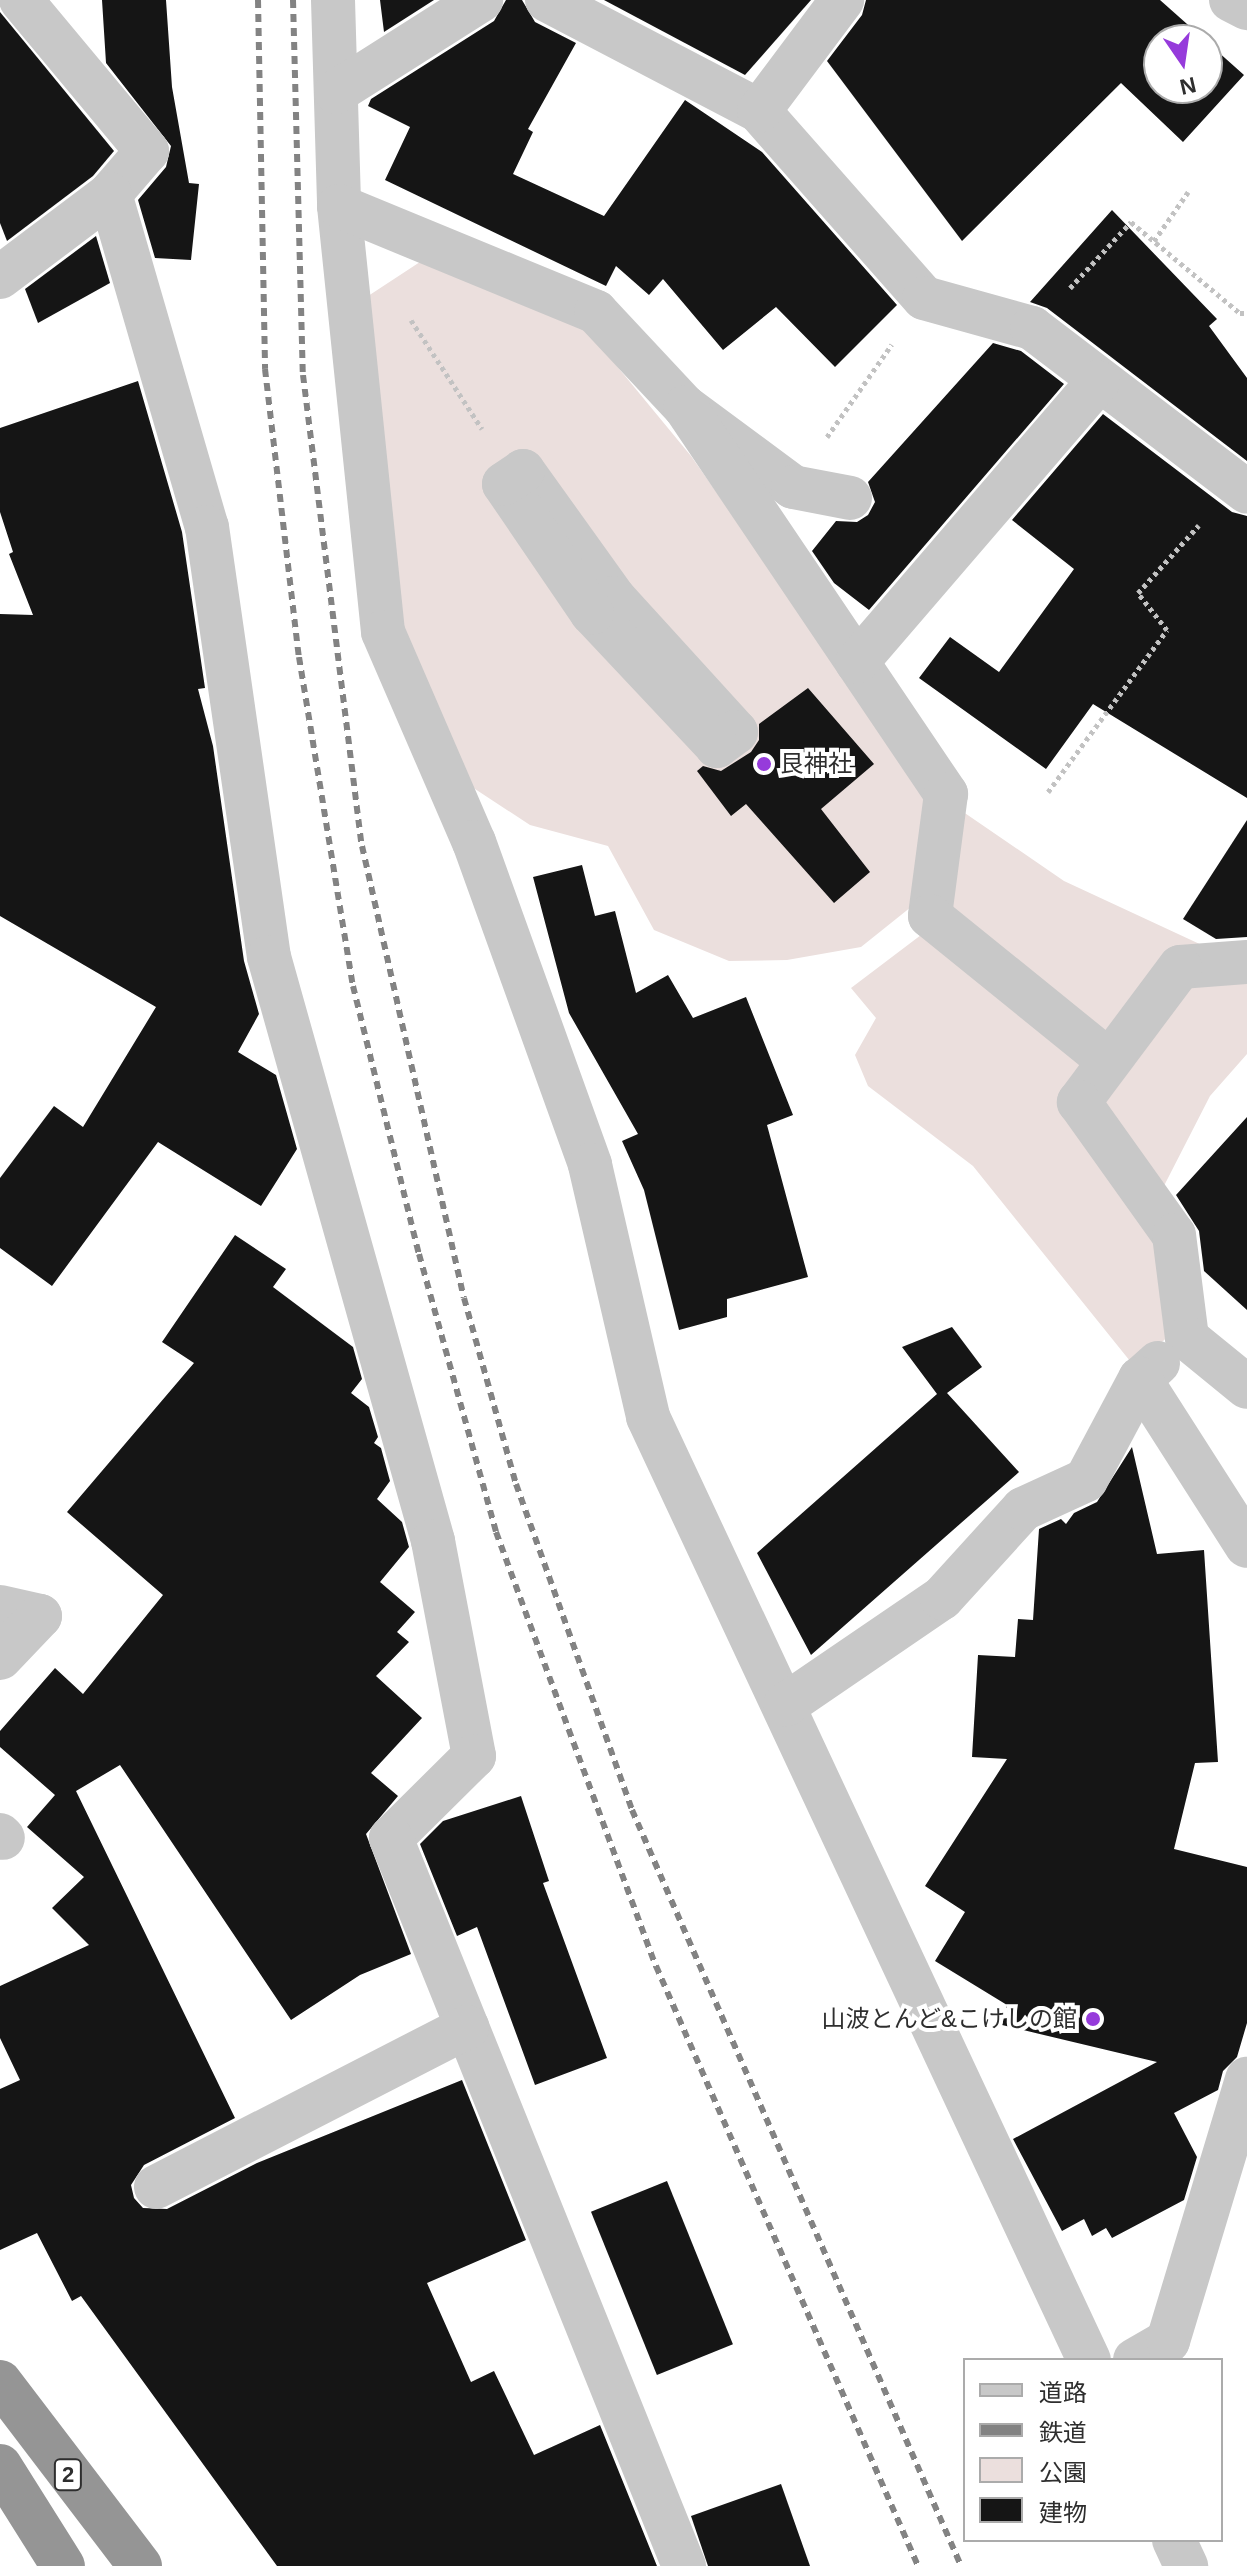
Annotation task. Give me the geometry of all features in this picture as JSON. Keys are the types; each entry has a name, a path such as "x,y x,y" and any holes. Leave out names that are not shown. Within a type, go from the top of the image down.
{"highway":[{"name":"2","path":"0,2382 140,2566"},
{"name":"2","path":"0,2466 63,2566"}],"street":[{"path":"0,277 110,194 147,151 21,0"},
{"path":"333,0 339,206 383,632 474,842 590,1165 648,1417 1088,2358"},
{"path":"336,92 481,0"},
{"path":"547,0 759,111 924,298 1032,328 1098,382 1241,488"},
{"path":"759,111 842,0"},
{"path":"1231,0 1247,8"},
{"path":"110,194 207,527 269,957 433,1541 474,1756 391,1838 684,2566"},
{"path":"339,206 596,312 685,407 946,794 930,916 1108,1060"},
{"path":"857,662 1098,382"},
{"path":"685,407 793,487 850,498"},
{"path":"523,471 614,598 736,732 717,746 592,613 504,484 514,477 523,471"},
{"path":"1247,962 1180,967 1079,1102 1174,1235 1187,1338 1247,1387"},
{"path":"785,1705 942,1598 1023,1509 1086,1480 1140,1379 1187,1338"},
{"path":"1140,1379 1247,1546"},
{"path":"0,1607 40,1616 0,1658"},
{"path":"156,2187 467,2027"},
{"path":"1138,2358 1168,2341 1247,2079"},
{"path":"1175,2542 1186,2566"}],"path":[{"path":"1154,241 1188,192"},
{"path":"1032,328 1131,222 1240,313 1247,313"},
{"path":"793,487 924,298"},
{"path":"406,313 514,477"},
{"path":"1048,792 1167,630 1138,593 1241,488"}],"green space":[{"path":"423,260 583,325 691,456 929,795 911,907 861,947 787,960 729,961 654,930 608,846 530,825 472,787 399,630 362,300"},
{"path":"956,807 1064,881 1247,966 1247,1054 1210,1096 1147,1219 1177,1329 1134,1366 973,1166 868,1086 855,1055 876,1018 851,988 921,935"}],"building":[{"path":"102,0 166,0 172,87 189,183 199,184 191,260 155,258 138,200 166,167 171,146 106,63"},
{"path":"380,0 434,0 384,32"},
{"path":"506,0 522,0 535,22 576,43 528,129 533,132 513,174 604,216 685,100 762,152 897,305 835,367 776,307 723,350 663,279 649,295 616,266 606,286 385,180 410,127 368,106 371,99 494,21"},
{"path":"604,0 811,0 745,75"},
{"path":"866,0 1160,0 1187,24 1143,24 1143,104 1121,83 962,241 827,61 862,15"},
{"path":"0,12 114,151 93,176 7,241 0,223"},
{"path":"1223,56 1244,75 1223,98"},
{"path":"1143,104 1218,104 1183,142"},
{"path":"1112,210 1217,319 1209,326 1247,378 1247,461 1047,308 1030,302"},
{"path":"96,236 110,283 38,323 25,289"},
{"path":"993,343 1021,351 1064,384 869,610 834,583 812,551 836,521 857,522 868,515 875,502 868,482"},
{"path":"138,381 182,532 205,688 198,689 213,746 244,961 259,1014 238,1052 276,1075 297,1149 261,1206 158,1142 52,1286 0,1248 0,1178 54,1106 83,1127 156,1007 0,916 0,614 33,615 9,554 13,552 0,512 0,428"},
{"path":"1103,414 1232,512 1247,516 1247,798 1093,704 1046,769 919,678 950,637 999,672 1074,569 1012,520"},
{"path":"808,688 874,764 821,809 870,872 834,903 746,804 731,816 697,771 703,766 721,771 751,752 759,740 759,724"},
{"path":"1247,820 1247,937 1216,939 1183,919"},
{"path":"582,865 595,916 615,911 636,993 668,975 693,1018 746,997 793,1115 767,1125 808,1277 727,1299 727,1317 679,1330 644,1190 622,1141 638,1134 569,1013 533,877"},
{"path":"1247,1117 1247,1310 1204,1271 1199,1231 1176,1195"},
{"path":"235,1235 286,1269 273,1287 353,1347 362,1379 351,1393 369,1407 378,1437 374,1443 381,1448 390,1481 377,1499 402,1522 409,1547 380,1582 415,1612 397,1632 409,1642 376,1676 422,1718 371,1773 398,1796 366,1834 411,1954 360,1975 291,2020 120,1765 76,1791 235,2118 144,2165 131,2185 134,2198 143,2208 167,2209 257,2163 462,2080 526,2240 427,2283 471,2382 494,2371 534,2455 600,2425 657,2566 277,2566 81,2296 72,2301 37,2233 0,2250 0,2089 20,2080 0,2038 0,1986 89,1945 52,1908 84,1877 27,1827 55,1795 0,1747 0,1731 55,1668 83,1694 163,1595 67,1512 194,1363 162,1342"},
{"path":"952,1327 982,1367 947,1393 1019,1472 811,1655 757,1553 937,1394 902,1347"},
{"path":"1132,1447 1157,1554 1204,1550 1218,1762 1195,1763 1174,1849 1247,1867 1247,2023 1237,2057 1223,2071 1218,2090 1174,2113 1197,2157 1184,2200 1112,2238 1106,2228 1092,2236 1084,2219 1062,2231 1013,2139 1157,2062 1002,2025 1007,2005 935,1961 965,1912 925,1886 1007,1759 972,1757 978,1655 1015,1657 1018,1619 1033,1620 1039,1529 1061,1519 1066,1524 1074,1513 1097,1502"},
{"path":"521,1796 549,1881 543,1883 607,2058 535,2085 477,1927 457,1936 420,1844 443,1821"},
{"path":"667,2181 733,2344 657,2375 591,2212"},
{"path":"781,2484 810,2566 708,2566 691,2516"}],"railway":[{"path":"258,0 265,369 299,657 353,986 419,1254 496,1532 656,1966 918,2566"},
{"path":"293,0 303,375 362,846 464,1298 516,1484 632,1810 961,2566"}],"place":[{"name":"艮神社","path":"764,764"},
{"name":"山波とんど&こけしの館","path":"1093,2019"}]}
